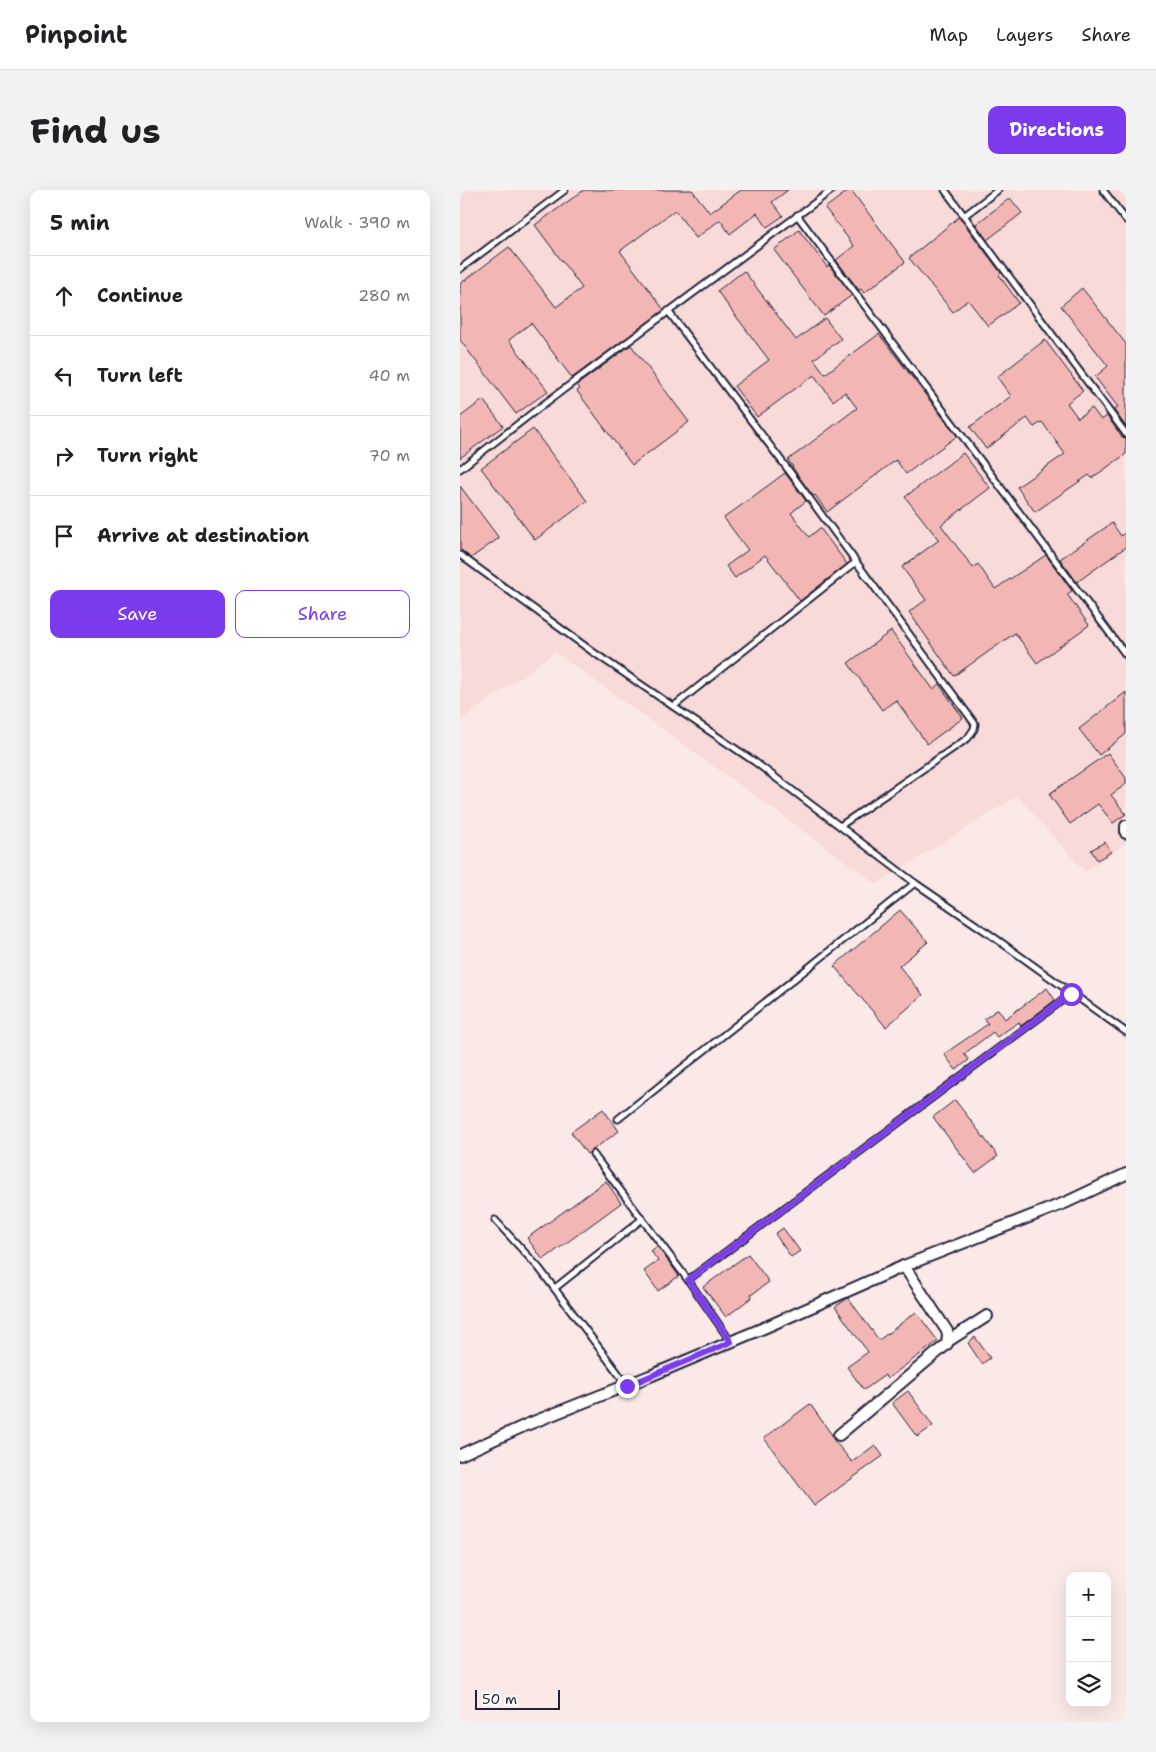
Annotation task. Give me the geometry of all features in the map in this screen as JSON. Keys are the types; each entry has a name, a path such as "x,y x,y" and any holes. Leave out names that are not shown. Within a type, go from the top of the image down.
{"street":[{"path":"1126,826 1126,833"},
{"path":"460,1455 526,1425 627,1386 731,1342 904,1266 1067,1202 1126,1174"},
{"path":"904,1266 947,1331 948,1341"},
{"path":"839,1435 940,1352 948,1341 987,1316"}],"lane":[{"path":"460,269 565,190"},
{"path":"460,470 668,311 832,190"},
{"path":"945,190 1126,434"},
{"path":"964,216 998,190"},
{"path":"1103,190 1126,220"},
{"path":"797,215 1126,655"},
{"path":"668,311 973,719 974,729 968,738 840,826"},
{"path":"460,555 593,652 755,762 915,883 1126,1032"},
{"path":"674,706 856,562"},
{"path":"618,1120 915,883"},
{"path":"688,1280 1071,994"},
{"path":"593,1154 688,1280 731,1342"},
{"path":"495,1220 539,1268 627,1386"},
{"path":"554,1288 641,1220"}],"shaded area":[{"path":"460,190 1126,190 1126,843 1085,872 1017,796 877,884 555,652 460,721"}],"building":[{"path":"584,190 692,190 710,213 741,190 788,190 772,202 783,216 767,227 757,213 730,234 720,220 696,238 675,210 620,251 664,310 572,378 531,323 509,340 548,391 516,414 460,340 460,284 509,247 556,307 582,288 535,225"},
{"path":"851,190 905,262 864,293 861,289 859,290 836,260 854,246 825,208"},
{"path":"1010,198 1022,213 987,240 976,224"},
{"path":"959,217 1001,273 999,275 1019,303 988,326 968,300 953,312 909,258"},
{"path":"799,230 827,267 829,265 852,295 824,316 774,250"},
{"path":"744,271 796,340 825,318 841,339 814,359 825,374 879,334 957,436 906,474 896,460 827,512 815,495 813,496 788,460 857,408 845,392 833,401 814,375 757,417 734,386 769,360 717,291"},
{"path":"1082,288 1126,344 1126,427 1114,410 1118,407 1095,377 1108,366 1061,306"},
{"path":"1045,340 1083,391 1067,403 1078,418 1092,408 1101,420 1107,416 1122,437 1126,438 1126,454 1092,478 1089,475 1035,512 1017,487 1065,454 1042,422 1034,427 1027,418 986,449 970,427 1011,396 997,377"},
{"path":"631,345 689,422 632,465 577,391 580,389 577,385"},
{"path":"483,400 503,426 460,458 460,417"},
{"path":"533,429 587,501 535,540 481,468"},
{"path":"963,453 990,488 941,525 973,568 978,564 995,589 1046,555 1072,591 1067,594 1089,625 1037,663 1015,633 954,676 909,612 926,600 902,567 939,540 905,497"},
{"path":"785,473 806,501 791,513 809,537 820,528 847,564 800,601 765,555 735,578 726,566 748,550 724,518"},
{"path":"460,486 499,538 471,558 460,549"},
{"path":"1112,523 1121,536 1126,532 1126,547 1077,582 1060,559"},
{"path":"891,631 933,689 939,684 963,718 927,744 896,700 882,710 848,663"},
{"path":"1126,692 1126,734 1099,755 1079,729"},
{"path":"1108,753 1126,778 1126,784 1111,795 1126,814 1113,823 1098,804 1070,824 1049,794"},
{"path":"1105,842 1111,852 1097,860 1091,850"},
{"path":"900,910 928,942 899,966 923,995 886,1027 834,966"},
{"path":"1047,988 1055,1000 1021,1026 1019,1022 997,1037 993,1032 964,1054 969,1060 956,1070 944,1054 988,1024 984,1019 998,1009 1005,1019"},
{"path":"955,1100 998,1156 975,1173 933,1117"},
{"path":"603,1109 619,1131 587,1154 571,1132"},
{"path":"606,1181 621,1203 543,1260 527,1238"},
{"path":"783,1228 800,1251 791,1257 775,1234"},
{"path":"657,1246 679,1276 658,1291 644,1271 658,1261 651,1251"},
{"path":"748,1254 769,1282 726,1317 703,1287"},
{"path":"848,1298 879,1340 916,1312 938,1341 887,1379 885,1375 864,1390 847,1367 868,1352 835,1307"},
{"path":"975,1337 990,1358 982,1364 968,1343"},
{"path":"908,1391 933,1426 917,1437 892,1403"},
{"path":"810,1404 833,1439 852,1462 875,1445 883,1456 814,1506 764,1438"}],"route":[{"path":"627,1386 731,1342 688,1280 1071,994"}]}
